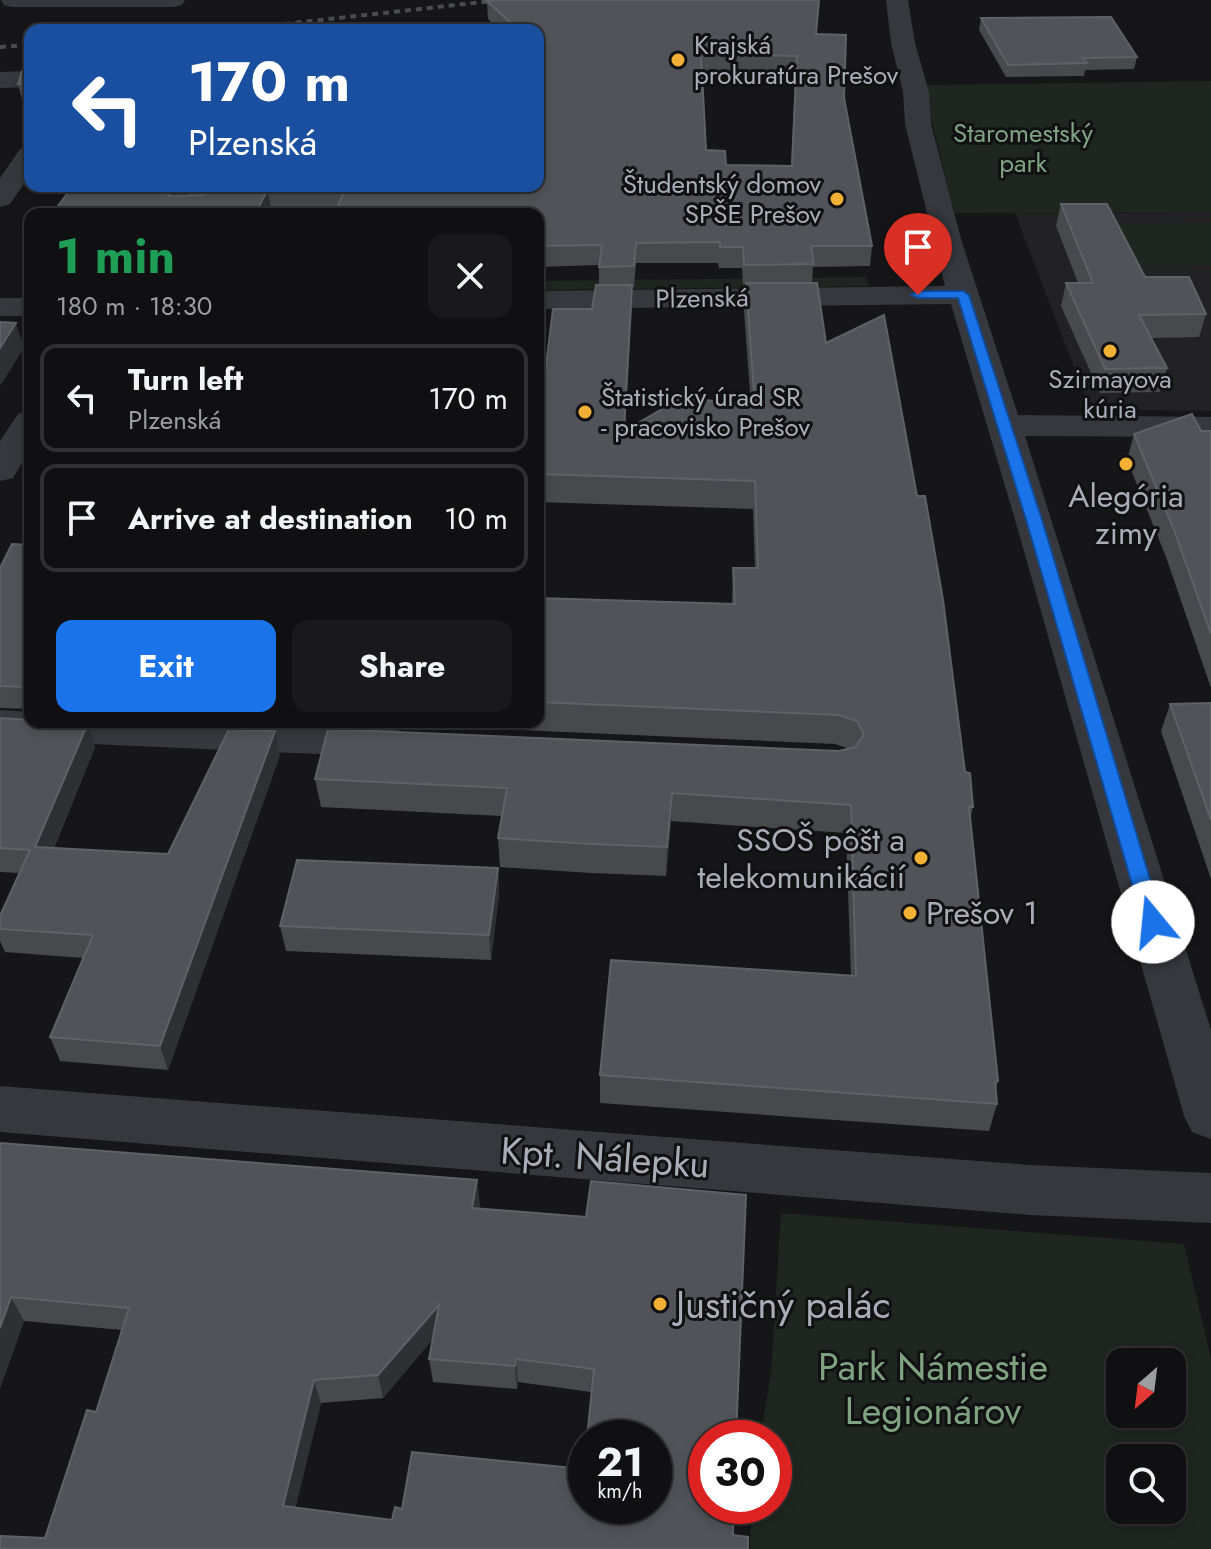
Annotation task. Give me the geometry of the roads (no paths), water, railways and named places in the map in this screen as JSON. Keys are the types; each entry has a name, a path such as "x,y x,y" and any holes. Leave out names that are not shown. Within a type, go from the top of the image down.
{"street":[{"path":"12,0 174,0"},
{"path":"897,0 903,43 916,92 924,152 963,295 1005,425 1211,1116"},
{"path":"0,80 24,79"},
{"path":"0,198 24,164"},
{"name":"Plzenská","path":"544,300 963,295"},
{"path":"0,307 24,307"},
{"path":"1005,425 1211,427"},
{"path":"0,470 24,431"},
{"path":"0,725 24,726"},
{"path":"67,728 427,744"},
{"name":"Kpt. Nálepku","path":"0,1109 1030,1190 1211,1198"}],"railway":[{"path":"284,24 501,0"},
{"path":"0,47 24,45"}],"place":[{"name":"Krajská prokuratúra Prešov","path":"678,60"},
{"name":"Študentský domov SPŠE Prešov","path":"837,199"},
{"name":"Szirmayova kúria","path":"1110,351"},
{"name":"Štatistický úrad SR - pracovisko Prešov","path":"585,412"},
{"name":"Alegória zimy","path":"1126,464"},
{"name":"SSOŠ pôšt a telekomunikácií","path":"921,858"},
{"name":"Prešov 1","path":"910,913"},
{"name":"Justičný palác","path":"660,1304"}],"park label":[{"name":"Staromestský park","path":"1023,148"},
{"name":"Park Námestie Legionárov","path":"933,1388"}]}
